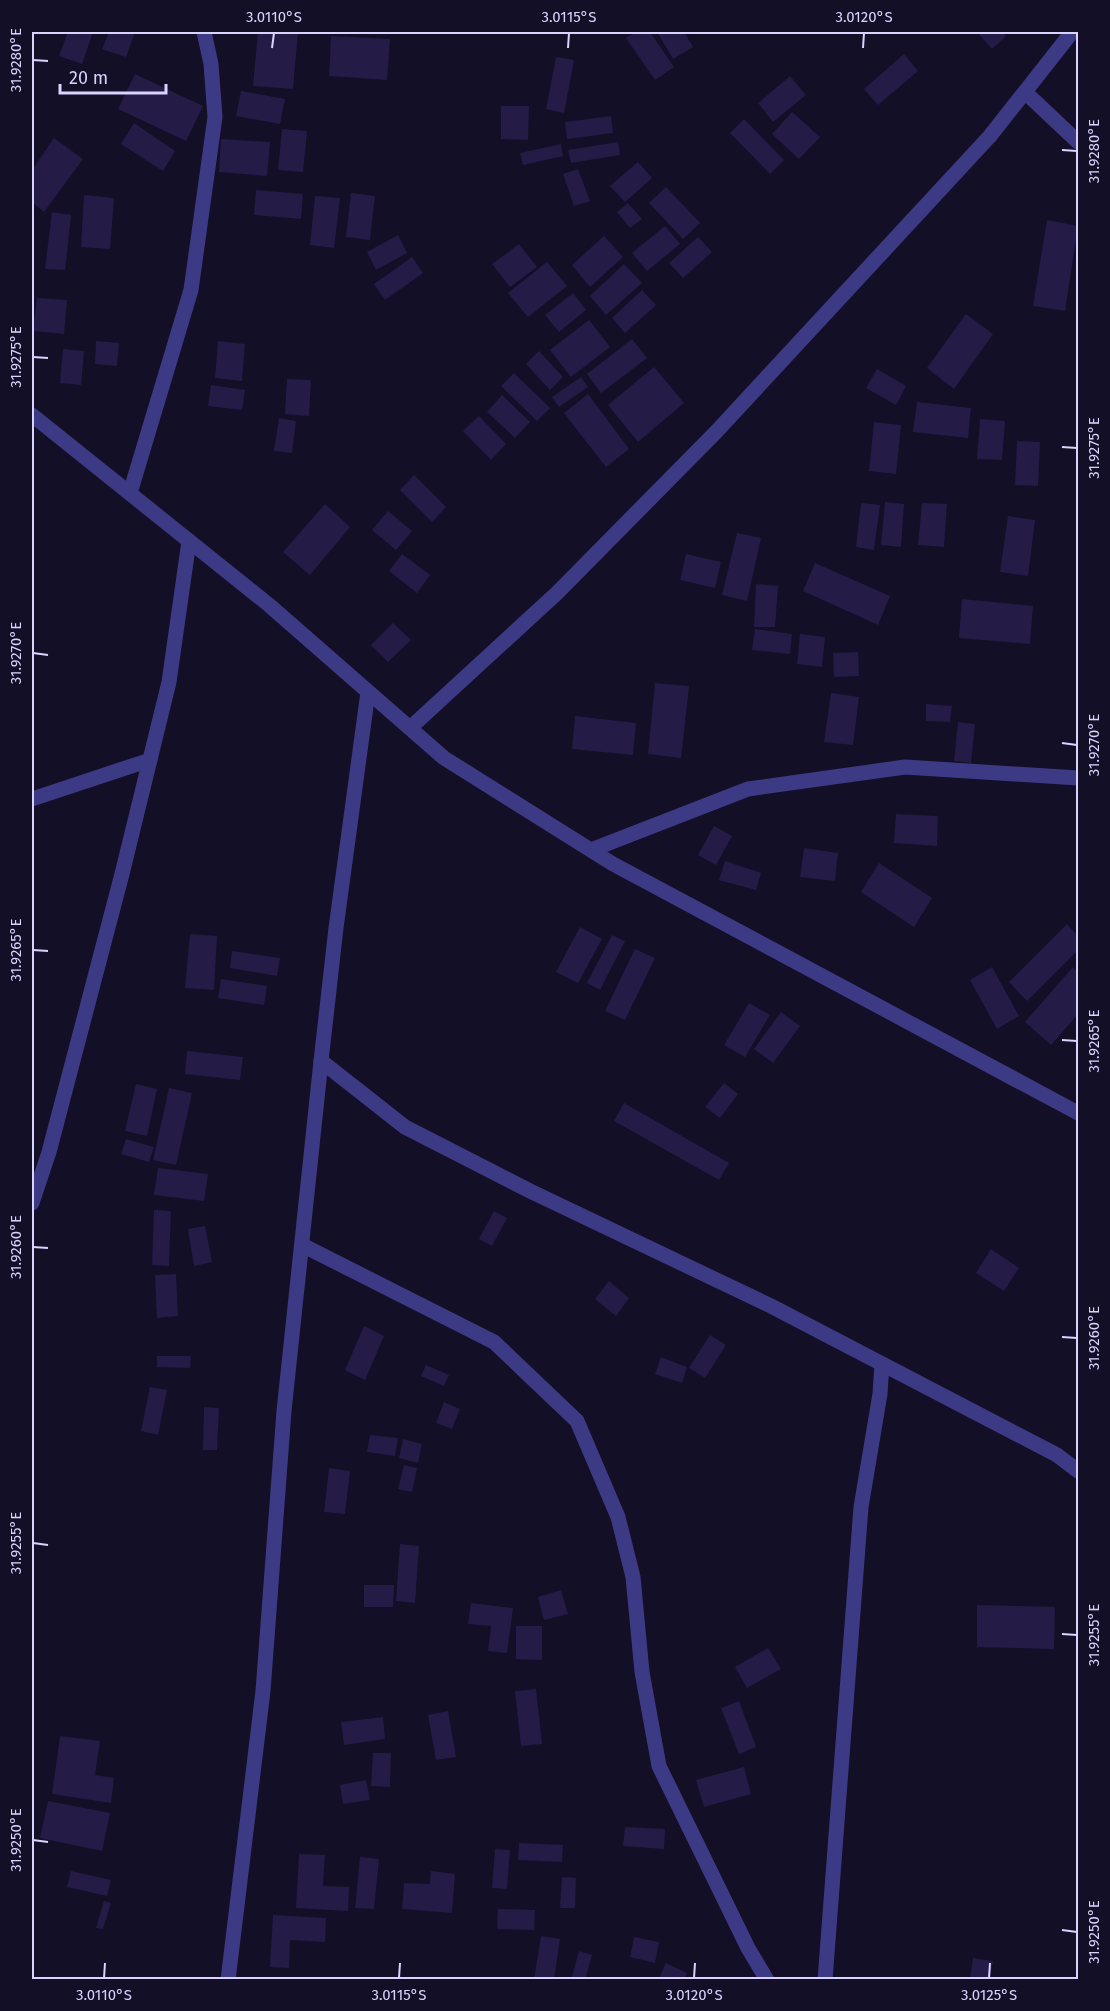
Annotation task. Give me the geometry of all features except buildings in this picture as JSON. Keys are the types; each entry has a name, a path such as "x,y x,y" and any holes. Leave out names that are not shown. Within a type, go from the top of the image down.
{"street":[{"path":"130,493 191,290 214,117 211,64 204,32"},
{"path":"410,728 556,593 716,432 990,136 1072,32"},
{"path":"1025,92 1078,142"},
{"path":"32,415 269,604 444,758 591,850 1078,1113"},
{"path":"32,1203 49,1152 122,874 169,682 189,541"},
{"path":"228,1980 263,1691 284,1411 321,1061 368,692"},
{"path":"32,799 150,760"},
{"path":"591,850 748,789 905,767 1078,778"},
{"path":"321,1061 405,1127 530,1191 771,1306 1057,1455 1078,1471"},
{"path":"302,1245 494,1342 577,1421 618,1517 633,1577 642,1672 659,1766 748,1948 767,1980"},
{"path":"825,1980 861,1507 880,1394 882,1364"}]}
